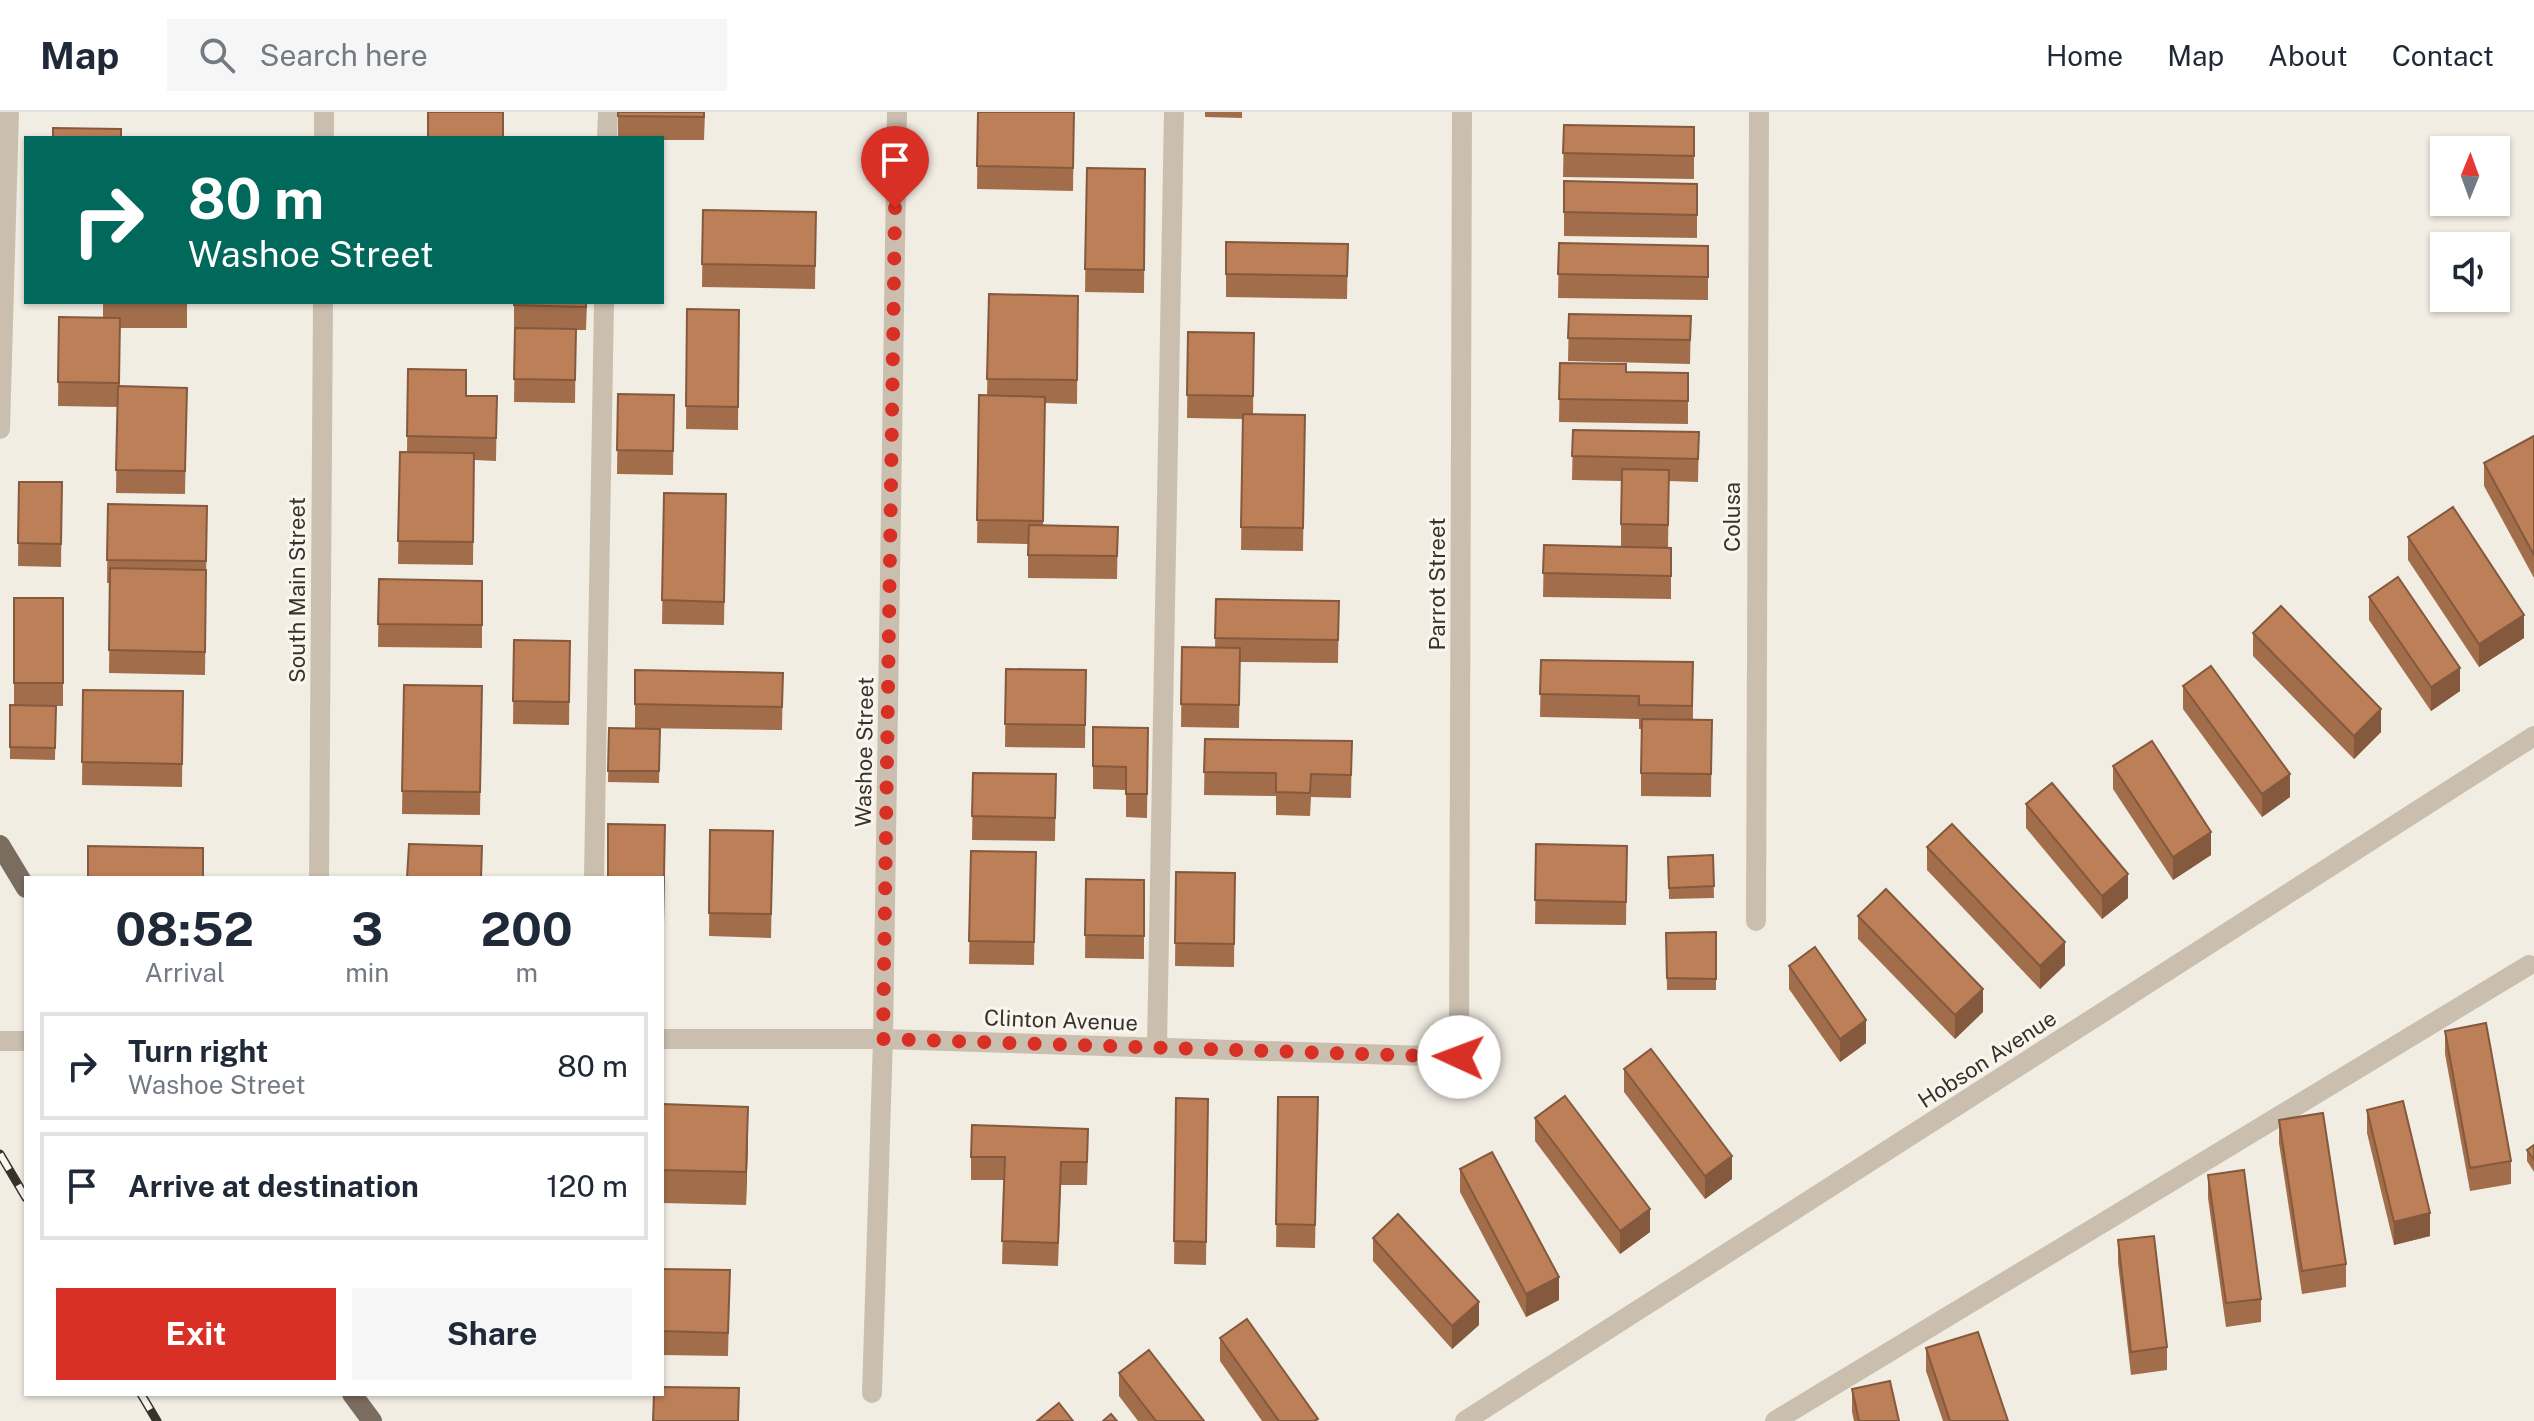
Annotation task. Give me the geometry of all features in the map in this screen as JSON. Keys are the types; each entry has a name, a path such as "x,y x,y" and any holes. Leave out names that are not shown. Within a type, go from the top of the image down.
{"main road":[{"path":"0,845 24,885"},
{"path":"353,1396 372,1421"}],"street":[{"path":"0,429 9,112"},
{"path":"324,112 324,136"},
{"path":"607,136 608,112"},
{"name":"Washoe Street","path":"872,1393 883,1039 897,112"},
{"path":"1157,1047 1174,112"},
{"name":"Parrot Street","path":"1459,1057 1462,112"},
{"name":"Colusa","path":"1756,921 1759,112"},
{"name":"South Main Street","path":"319,876 323,304"},
{"path":"594,876 604,304"},
{"name":"Hobson Avenue","path":"1465,1421 2534,736"},
{"path":"1775,1421 2529,965"},
{"name":"Clinton Avenue","path":"664,1039 883,1039 1459,1057"},
{"path":"0,1041 24,1041"}],"building":[{"path":"428,112 503,112 503,136 428,136"},
{"path":"618,112 704,112 704,117 618,116"},
{"path":"978,112 1074,112 1073,168 977,166"},
{"path":"1564,125 1694,127 1694,156 1563,153"},
{"path":"53,128 121,129 121,136 53,136"},
{"path":"1087,168 1145,169 1144,270 1085,269"},
{"path":"1564,181 1697,184 1697,215 1564,212"},
{"path":"703,210 816,212 815,266 702,264"},
{"path":"1226,242 1348,244 1347,276 1226,274"},
{"path":"1559,243 1708,246 1708,277 1558,274"},
{"path":"989,294 1078,296 1077,380 987,379"},
{"path":"586,304 586,307 514,305"},
{"path":"687,309 739,310 738,407 686,406"},
{"path":"1569,314 1691,316 1690,340 1568,338"},
{"path":"59,317 120,318 119,383 58,382"},
{"path":"515,328 576,329 575,380 514,379"},
{"path":"1188,332 1254,333 1253,396 1187,395"},
{"path":"1560,363 1626,364 1626,372 1688,373 1688,401 1559,399"},
{"path":"408,369 466,370 466,396 497,396 496,438 407,436"},
{"path":"118,386 187,388 185,471 116,470"},
{"path":"618,394 674,395 673,451 617,450"},
{"path":"979,395 1045,397 1043,521 977,520"},
{"path":"1243,414 1305,415 1303,528 1241,527"},
{"path":"1573,430 1699,432 1698,459 1572,456"},
{"path":"2534,436 2534,555 2484,463"},
{"path":"400,452 474,453 473,542 398,541"},
{"path":"1622,469 1669,470 1668,525 1621,524"},
{"path":"19,482 62,482 61,544 18,543"},
{"path":"664,493 726,494 724,602 662,600"},
{"path":"108,504 207,506 206,561 107,560"},
{"path":"2453,507 2524,615 2479,644 2408,537"},
{"path":"1029,525 1118,527 1117,556 1028,555"},
{"path":"1544,545 1671,548 1671,576 1543,573"},
{"path":"110,568 206,570 205,652 109,650"},
{"path":"2398,577 2460,668 2431,687 2369,597"},
{"path":"379,579 482,581 482,625 378,624"},
{"path":"14,598 63,598 63,683 14,683"},
{"path":"1216,599 1339,601 1338,640 1215,638"},
{"path":"2281,606 2381,709 2354,736 2253,633"},
{"path":"514,640 570,641 569,702 513,701"},
{"path":"1182,647 1240,648 1239,705 1181,704"},
{"path":"1541,660 1693,662 1692,706 1639,705 1639,696 1540,694"},
{"path":"2211,666 2290,774 2262,794 2183,686"},
{"path":"1006,669 1086,670 1085,725 1005,724"},
{"path":"635,670 783,673 782,707 635,704"},
{"path":"404,685 482,686 480,792 402,791"},
{"path":"83,690 183,691 182,764 82,762"},
{"path":"10,705 56,706 55,748 10,747"},
{"path":"1642,719 1712,720 1711,774 1641,773"},
{"path":"1093,727 1148,728 1147,794 1126,794 1126,767 1093,766"},
{"path":"609,728 660,729 659,771 608,771"},
{"path":"1205,739 1352,741 1351,775 1311,774 1310,793 1276,792 1276,773 1204,772"},
{"path":"2152,741 2211,832 2173,857 2113,766"},
{"path":"973,773 1056,774 1055,818 972,816"},
{"path":"2052,783 2128,874 2102,896 2026,804"},
{"path":"608,824 665,825 664,876 608,876"},
{"path":"1952,824 2065,942 2040,966 1927,847"},
{"path":"710,830 773,831 771,914 709,913"},
{"path":"409,844 482,846 481,876 407,876"},
{"path":"1536,844 1627,846 1626,902 1535,900"},
{"path":"88,846 203,848 203,876 88,876"},
{"path":"971,851 1036,852 1034,942 969,941"},
{"path":"1713,855 1714,886 1669,888 1668,857"},
{"path":"1176,872 1235,873 1234,944 1175,943"},
{"path":"1086,879 1144,880 1144,936 1085,935"},
{"path":"1886,889 1983,989 1955,1015 1858,916"},
{"path":"1716,932 1716,979 1667,978 1666,933"},
{"path":"1815,947 1866,1020 1840,1039 1789,966"},
{"path":"2486,1023 2511,1161 2470,1168 2445,1031"},
{"path":"1651,1049 1732,1156 1705,1176 1624,1069"},
{"path":"1565,1096 1650,1209 1620,1231 1535,1118"},
{"path":"1278,1097 1318,1097 1315,1225 1276,1224"},
{"path":"1176,1098 1208,1099 1206,1242 1174,1241"},
{"path":"2403,1101 2430,1213 2394,1222 2367,1110"},
{"path":"664,1104 748,1107 746,1172 664,1170"},
{"path":"2323,1113 2346,1264 2302,1271 2279,1120"},
{"path":"972,1125 1088,1129 1087,1162 1061,1162 1058,1243 1002,1241 1005,1157 971,1157"},
{"path":"2534,1145 2534,1160 2527,1150"},
{"path":"1492,1152 1559,1277 1526,1294 1460,1169"},
{"path":"2244,1170 2261,1299 2226,1303 2208,1175"},
{"path":"1398,1214 1479,1302 1452,1326 1373,1238"},
{"path":"2154,1236 2167,1347 2131,1352 2118,1240"},
{"path":"664,1269 730,1270 728,1333 664,1331"},
{"path":"1247,1319 1318,1419 1279,1421 1220,1338"},
{"path":"1978,1332 2008,1421 1950,1421 1926,1348"},
{"path":"1149,1350 1204,1421 1156,1421 1119,1373"},
{"path":"1890,1381 1899,1421 1859,1421 1852,1389"},
{"path":"664,1387 739,1388 738,1421 653,1421 654,1396 664,1396"},
{"path":"1059,1403 1073,1421 1037,1421"},
{"path":"1111,1414 1117,1421 1103,1421"}],"railway":[{"path":"0,1154 24,1195"},
{"path":"142,1396 157,1421"}],"route":[{"path":"895,208 883,1039 1459,1057"}]}
